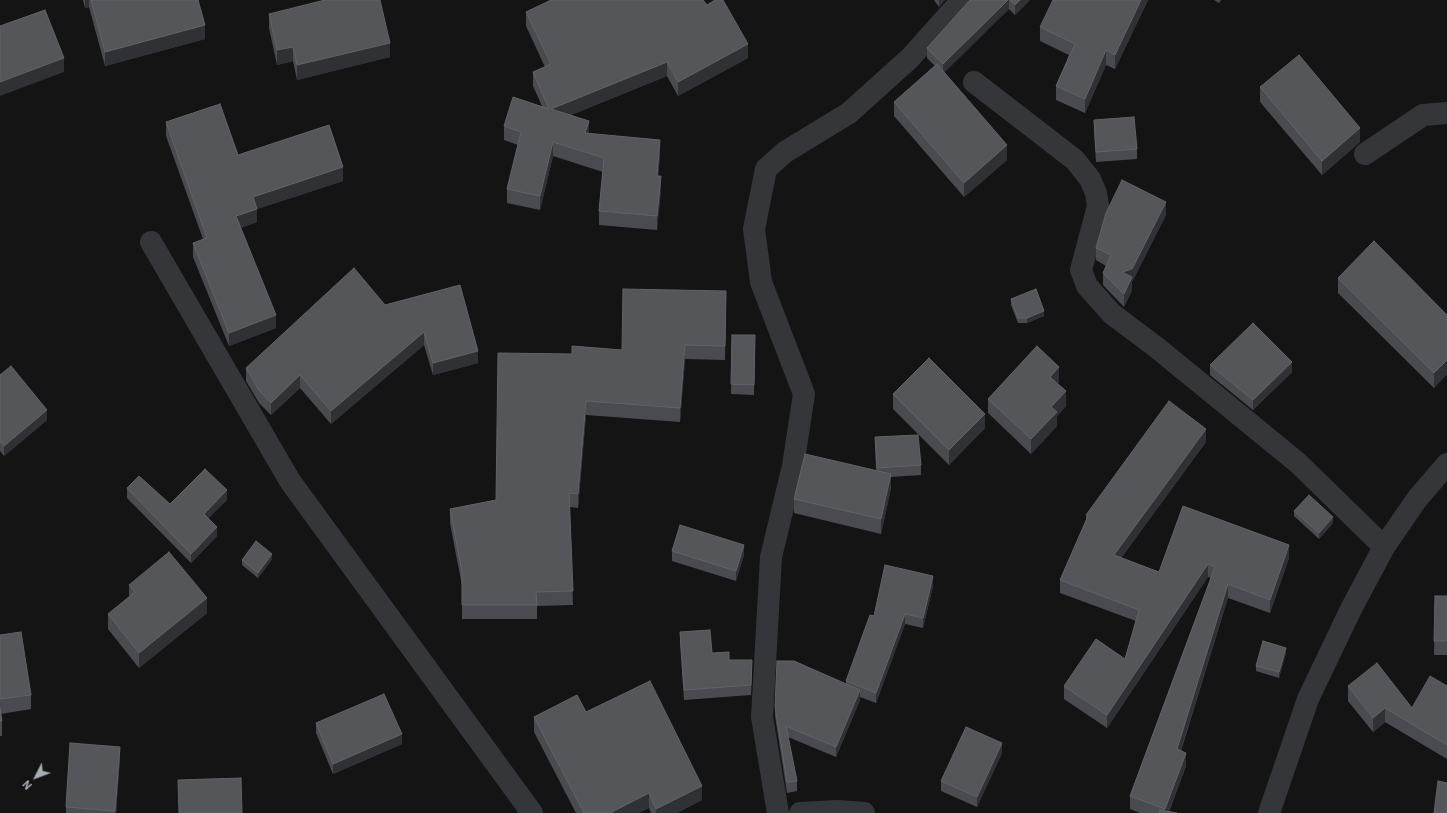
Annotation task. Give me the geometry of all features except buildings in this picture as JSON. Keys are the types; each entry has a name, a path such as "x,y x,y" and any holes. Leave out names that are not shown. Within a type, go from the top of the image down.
{"street":[{"path":"778,813 762,717 771,557 793,466 804,394 761,282 754,229 766,169 784,152 849,113 910,58 962,0"},
{"path":"974,82 1075,160 1090,179 1096,193 1098,206 1081,270 1087,286 1112,314 1156,347 1298,463 1384,547"},
{"path":"1365,154 1423,115 1447,113"},
{"path":"151,242 290,481 532,813"},
{"path":"1268,813 1308,699 1351,609 1384,547 1417,500 1447,464"},
{"path":"800,813 837,811 864,813"}]}
